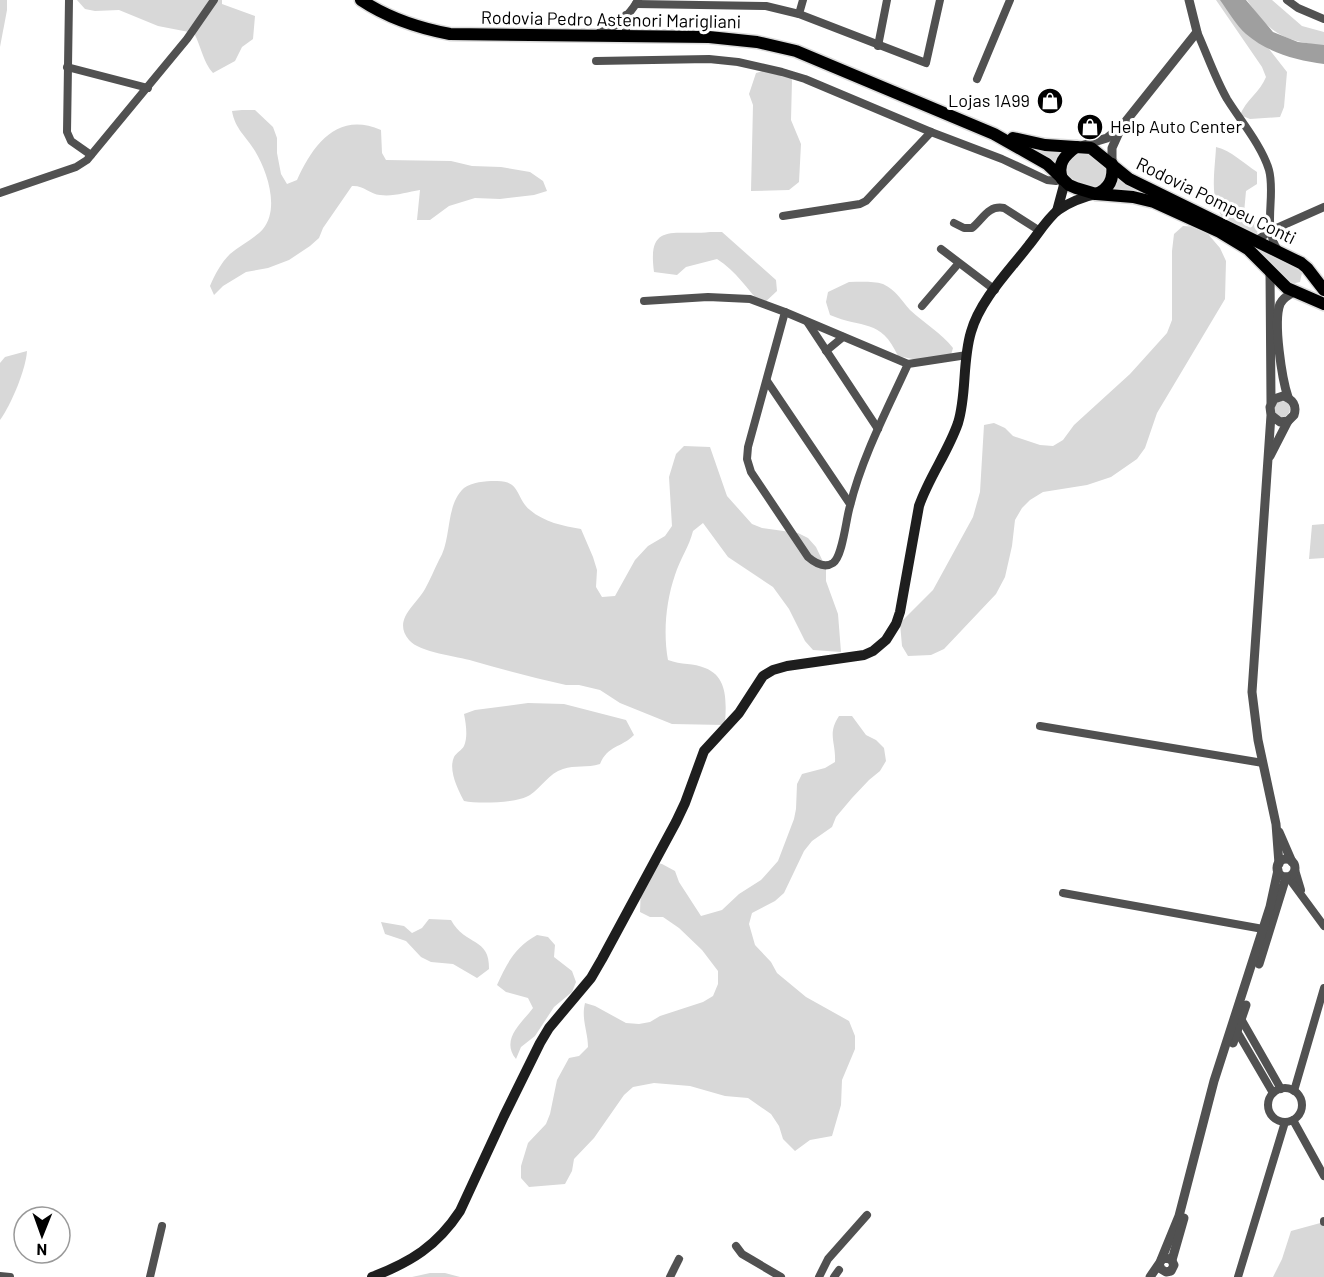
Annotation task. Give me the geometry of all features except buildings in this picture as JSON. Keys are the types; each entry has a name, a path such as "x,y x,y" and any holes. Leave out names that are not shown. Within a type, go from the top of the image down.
{"main road":[{"name":"Rodovia Pedro Astenori Marigliani","path":"361,0 399,20 427,30 450,34 709,37 774,45 818,59 994,134 1047,164 1076,189 1096,194"},
{"name":"Rodovia Pedro Astenori Marigliani","path":"994,134 1045,145 1091,148 1112,164"},
{"path":"1057,211 1064,185 1060,172 1061,163 1064,157 1076,147"},
{"path":"372,1277 418,1256 437,1241 452,1224 540,1043 549,1028 591,978 676,822 704,751 740,712 764,676 773,670 787,666 864,655 880,645 892,632 900,612 919,506 924,491 953,435 960,413 967,355 976,319 994,290 1057,211 1080,198 1104,191 1113,174 1112,164"},
{"name":"Rodovia Pompeu Conti","path":"1112,164 1129,179 1307,268"},
{"name":"Rodovia Pompeu Conti","path":"1096,194 1143,199 1182,214 1237,242 1294,292 1324,304"},
{"path":"1307,268 1324,290"},
{"path":"1294,292 1304,284 1307,268"}],"street":[{"path":"69,0 67,67 69,137 71,141 91,155"},
{"path":"0,193 82,164 148,88 187,39 214,0"},
{"path":"799,14 803,0"},
{"path":"878,46 887,0"},
{"path":"590,34 606,31 626,15 637,2 767,3 926,63 940,0"},
{"path":"1189,0 1197,32 1222,90 1268,168 1271,188 1270,231 1272,241 1282,255"},
{"path":"1287,0 1298,8 1324,19"},
{"path":"977,79 1007,1"},
{"path":"626,15 626,35"},
{"path":"1076,147 1107,138 1122,126 1197,32"},
{"path":"596,61 709,58 761,66 806,79 931,132 1002,159 1047,180 1062,179"},
{"path":"67,67 148,88"},
{"path":"1112,164 1112,148 1122,126"},
{"path":"783,216 860,204 866,201 931,132"},
{"path":"954,223 964,228 972,228 988,211 998,207 1004,208 1040,231"},
{"path":"1255,242 1270,231 1324,207"},
{"path":"941,249 994,290"},
{"path":"922,306 958,264"},
{"path":"1270,271 1271,415 1252,692 1263,763 1276,824 1290,872 1237,1022 1277,1091"},
{"path":"1268,461 1295,411 1294,405 1288,398 1280,371 1278,315 1281,302 1294,292"},
{"path":"644,301 739,297 786,312 908,364 967,355"},
{"path":"786,312 748,447 749,466 808,557 816,564 825,566 835,561 839,553 850,504 878,429 908,364"},
{"path":"807,322 878,429"},
{"path":"826,351 843,337"},
{"path":"767,381 850,504"},
{"path":"1271,403 1279,397 1288,398"},
{"path":"1271,415 1276,420 1288,421"},
{"path":"1040,726 1263,763"},
{"path":"1150,1277 1166,1270 1272,897 1278,867 1276,824"},
{"path":"1278,867 1283,860 1302,895 1324,926"},
{"path":"1278,867 1281,875 1290,872"},
{"path":"1063,893 1263,929"},
{"path":"1294,1090 1324,988"},
{"path":"1237,1022 1266,1072"},
{"path":"1294,1090 1277,1091 1269,1100 1269,1109 1273,1116 1289,1121 1324,1176"},
{"path":"1238,1277 1289,1121 1299,1114 1302,1105 1300,1097 1294,1090"},
{"path":"819,1277 828,1259 867,1215"},
{"path":"150,1277 162,1227"},
{"path":"736,1246 742,1254 781,1277"},
{"path":"670,1277 679,1258"},
{"path":"0,1276 10,1277"}],"shaded area":[{"path":"0,0 7,0 7,10 0,47"},
{"path":"77,0 222,0 222,4 255,16 253,39 242,47 235,61 213,73 194,33 158,26 119,10 85,9"},
{"path":"1216,0 1231,0 1287,72 1284,107 1280,117 1250,119 1240,115 1266,77 1262,67"},
{"path":"1220,0 1246,0 1273,32 1298,42 1324,45 1324,64 1293,58 1255,41 1235,22"},
{"path":"1247,0 1272,0 1302,26 1324,32 1324,46 1298,41 1279,34 1263,21"},
{"path":"777,67 788,70 792,80 791,120 801,144 799,182 789,190 751,191 753,105 749,94 756,73"},
{"path":"255,110 273,127 277,138 281,174 287,184 297,180 311,155 328,135 339,128 365,125 381,130 382,153 386,160 451,161 472,166 501,167 530,172 543,181 547,191 500,199 475,198 449,206 430,220 417,220 420,190 385,195 352,186 323,228 319,238 310,246 289,260 268,268 246,272 223,286 214,295 210,286 221,265 230,254 263,229 271,211 270,190 264,169 233,117 232,111"},
{"path":"1019,143 1065,150 1057,167"},
{"path":"1216,147 1232,154 1257,172 1257,184 1246,191 1244,213 1254,218 1258,229 1256,238 1230,224 1219,210 1214,193"},
{"path":"1088,151 1106,164 1109,174 1100,188 1080,184 1065,170 1071,154"},
{"path":"1117,176 1157,198 1108,191"},
{"path":"1183,226 1202,227 1220,248 1226,261 1225,299 1157,413 1145,448 1137,459 1111,477 1087,485 1043,492 1030,500 1015,520 1005,577 996,594 944,649 931,655 908,656 902,646 900,623 933,590 973,517 980,492 984,425 994,423 1005,428 1013,436 1040,445 1053,446 1063,440 1074,425 1130,374 1167,333 1172,320 1172,251 1174,234"},
{"path":"722,232 776,280 777,291 762,305 736,275 717,259 686,267 677,275 654,272 653,256 659,238 675,233"},
{"path":"1250,244 1301,269 1300,282 1291,284"},
{"path":"849,282 879,283 891,289 910,310 953,348 950,358 927,362 898,356 892,344 877,330 830,315 826,302 828,292"},
{"path":"27,351 17,387 0,420 0,363 5,357"},
{"path":"1282,401 1288,403 1290,409 1288,415 1282,417 1276,415 1274,409 1276,403"},
{"path":"684,446 710,447 727,496 752,524 762,528 798,533 808,538 816,547 826,568 826,581 838,614 841,652 813,650 805,641 789,609 773,587 728,557 703,523 693,531 672,585 666,617 666,650 668,660 701,666 713,672 718,678 724,692 725,725 672,724 620,703 600,690 579,685 566,685 439,654 414,644 404,633 404,619 425,589 443,552 451,513 458,495 464,488 483,482 509,483 517,490 525,505 541,518 581,529 597,570 596,587 602,597 615,596 635,560 648,546 665,536 672,526 669,477 676,454"},
{"path":"1324,524 1324,558 1309,559 1312,525"},
{"path":"528,703 564,704 626,720 634,735 607,753 600,764 558,771 524,798 498,802 464,801 454,780 452,762 465,742 464,714 475,710"},
{"path":"839,716 852,716 866,735 876,740 884,748 886,761 880,771 836,817 832,827 812,841 804,851 784,893 775,901 752,913 749,924 755,945 771,962 777,973 806,997 849,1021 855,1036 855,1049 842,1080 841,1105 832,1136 810,1140 795,1151 783,1139 779,1126 771,1114 748,1098 725,1096 690,1086 654,1083 633,1087 624,1095 594,1138 574,1159 572,1171 565,1184 529,1187 521,1178 521,1166 528,1143 546,1124 557,1080 569,1058 579,1056 588,1047 584,1015 585,1003 626,1023 639,1024 703,1002 713,996 718,984 718,971 702,950 679,928 663,917 650,917 640,912 641,885 652,862 675,871 679,882 701,916 722,910 739,894 761,880 778,861 794,819 797,784 802,774 825,768 835,762 833,728"},
{"path":"429,919 451,920 463,934 485,951 489,969 477,978 453,964 431,962 421,957 406,941 385,934 381,922 404,926 412,933 422,928"},
{"path":"537,935 548,937 555,945 554,957 572,971 576,982 572,992 554,1007 535,1036 521,1047 516,1059 510,1045 511,1038 533,1008 528,998 506,992 497,985 512,956"},
{"path":"1324,1222 1324,1277 1273,1277 1282,1259 1291,1231"},
{"path":"430,1273 445,1273 460,1277 412,1277"}],"place":[{"name":"Lojas 1A99","path":"1050,101"},
{"name":"Help Auto Center","path":"1090,127"}]}
